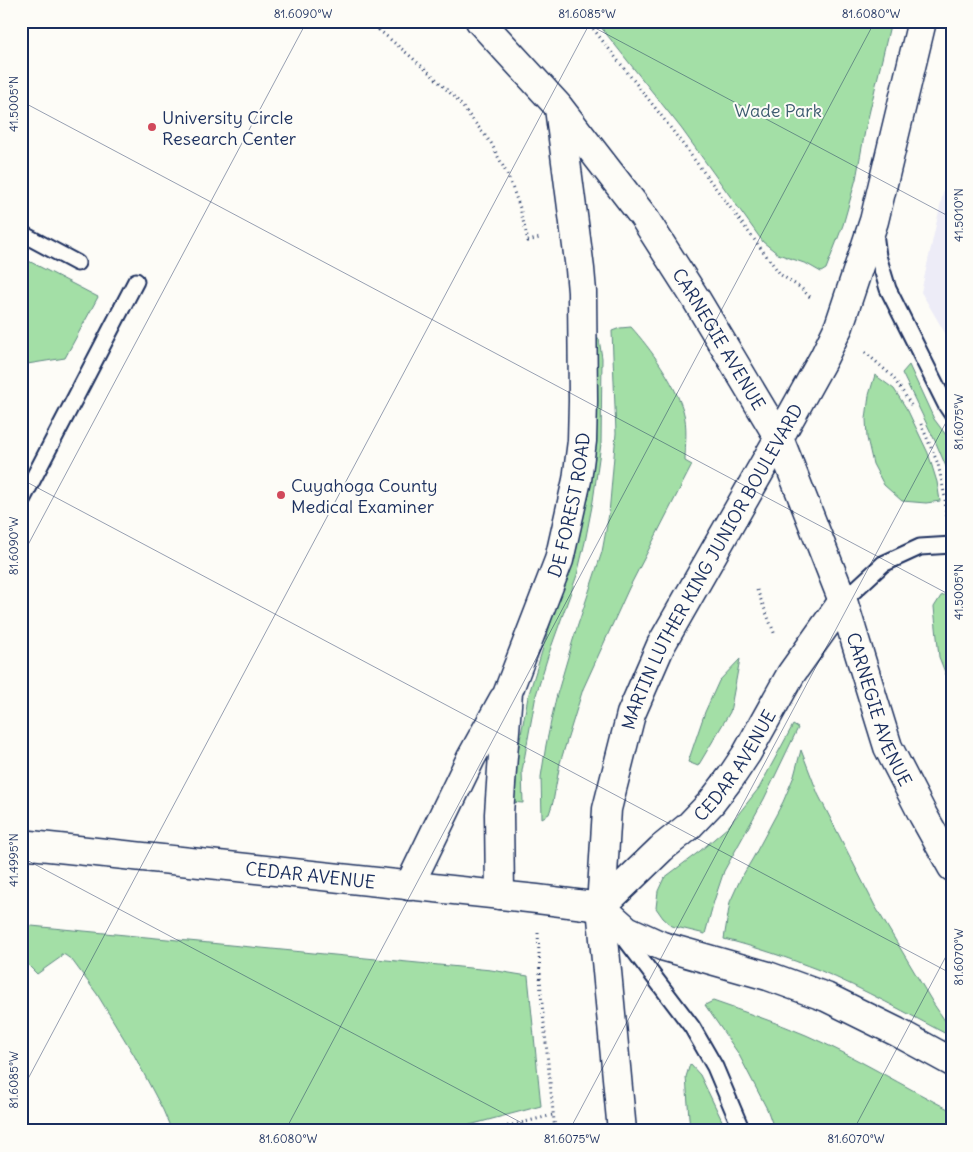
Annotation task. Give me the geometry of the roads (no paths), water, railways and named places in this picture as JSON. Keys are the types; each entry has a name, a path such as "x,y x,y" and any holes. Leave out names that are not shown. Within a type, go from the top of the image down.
{"street":[{"name":"CARNEGIE AVENUE","path":"480,21 558,106 643,216 696,299 779,438 843,600 888,746 952,867"},
{"name":"MARTIN LUTHER KING JUNIOR BOULEVARD","path":"622,1131 601,907 607,809 630,714 661,645 779,438 839,326 874,221 922,21"},
{"name":"DE FOREST ROAD","path":"500,895 499,814 508,692 559,560 577,480 582,442 581,285 558,106"},
{"name":"CEDAR AVENUE","path":"21,844 601,907 662,848 688,827 711,803 747,753 791,674 843,600"},
{"path":"409,886 471,758 508,692"},
{"path":"601,907 627,930 662,946 768,976 826,997 952,1062"}],"lane":[{"path":"874,221 878,256 888,289 952,414"},
{"path":"21,233 77,263"},
{"path":"21,502 136,280"},
{"path":"843,600 882,564 920,547 952,545"},
{"path":"601,907 692,1027 715,1067 742,1131"}],"place":[{"name":"University Circle Research Center","path":"152,127"},
{"name":"Cuyahoga County Medical Examiner","path":"281,495"}],"park label":[{"name":"Wade Park","path":"778,110"}]}
